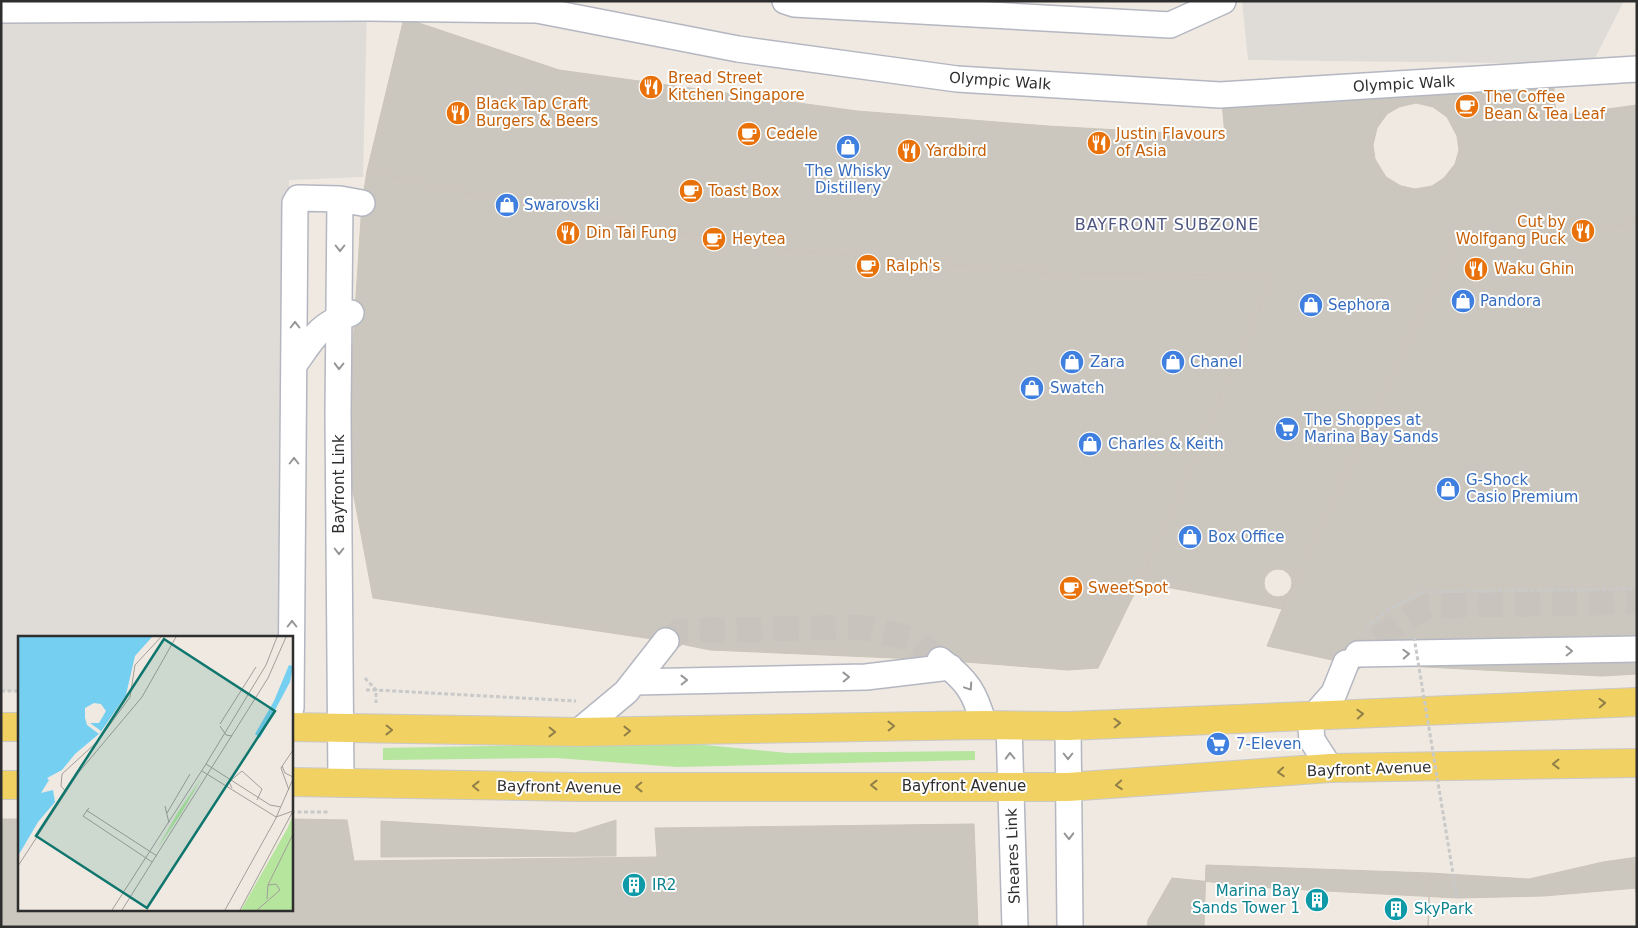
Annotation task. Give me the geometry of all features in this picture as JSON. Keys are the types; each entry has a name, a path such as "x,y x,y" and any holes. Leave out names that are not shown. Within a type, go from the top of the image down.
{"main road":[{"path":"292,727 578,732 997,725 1068,726 1313,717 1519,705 1637,702"},
{"path":"1,727 18,727"},
{"name":"Bayfront Avenue","path":"292,782 610,788 1068,787 1330,768 1637,763"},
{"path":"1,785 18,785"}],"street":[{"path":"784,1 794,4 1170,25 1223,1"},
{"name":"Olympic Walk","path":"1,10 368,4 537,10 738,49 957,79 1220,95 1637,69"},
{"name":"Bayfront Link","path":"292,636 295,203 298,198 338,195 347,314 340,728 341,784"},
{"path":"294,366 317,331 328,323 347,314"},
{"path":"578,732 635,682 666,641"},
{"path":"1330,768 1312,740 1313,717 1334,693 1355,650 1637,650"},
{"name":"Sheares Link","path":"635,682 866,677 945,663 966,682 997,725 1010,786 1015,927"},
{"path":"1068,726 1070,927"}],"path":[{"path":"1355,650 1388,610 1423,592 1637,589"},
{"path":"1414,637 1457,898"},
{"path":"1,691 18,690"}],"green space":[{"path":"675,742 788,753 975,751 975,760 677,767 556,758 383,760 383,748"}],"shaded area":[{"path":"1242,1 1624,1 1592,64 1248,60"},
{"path":"1,8 367,8 363,177 289,180 292,636 18,636 18,691 1,691"}],"building":[{"name":"The Shoppes at Marina Bay Sands","path":"404,18 559,70 857,111 1048,126 1225,136 1222,101 1553,78 1556,116 1637,105 1637,223 1455,243 1282,609 1140,582 1273,276 1040,272 799,251 577,217 367,171","holes":["1416,103 1433,107 1447,117 1457,136 1459,150 1455,164 1444,178 1432,186 1415,189 1401,186 1386,177 1375,159 1373,145 1377,128 1387,114 1399,107"]},
{"path":"367,171 577,217 799,251 1040,272 1273,276 1140,582 1098,668 1068,670 940,660 710,650 666,641 373,598 352,486 349,406 362,203"},
{"path":"1637,223 1637,674 1602,676 1346,663 1267,646 1282,609 1455,243"},
{"path":"1278,569 1288,573 1292,583 1288,593 1278,597 1268,593 1264,583 1268,573"},
{"name":"IR2","path":"1,819 18,819 18,910 292,910 292,819 347,820 354,861 657,857 655,828 974,824 978,927 1,927"},
{"path":"616,820 616,856 381,857 381,821 575,833"},
{"path":"1637,857 1637,897 1631,858"},
{"path":"1631,858 1637,897 1637,927 1428,927 1430,873 1529,879 1603,862"},
{"name":"Marina Bay Sands Tower 1","path":"1206,865 1430,873 1428,927 1204,927"},
{"name":"SkyPark","path":"1172,878 1271,888 1457,898 1544,896 1637,888 1637,927 1147,927 1148,920"}],"tunnel":[{"path":"1348,662 1399,623 1428,606 1637,602"},
{"path":"666,641 680,631 861,627 913,639 940,660"}],"place":[{"name":"Bread Street Kitchen Singapore","path":"651,87"},
{"name":"The Coffee Bean & Tea Leaf","path":"1467,106"},
{"name":"Black Tap Craft Burgers & Beers","path":"458,113"},
{"name":"Cedele","path":"749,134"},
{"name":"Justin Flavours of Asia","path":"1099,143"},
{"name":"The Whisky Distillery","path":"848,147"},
{"name":"Yardbird","path":"909,151"},
{"name":"Toast Box","path":"691,191"},
{"name":"Swarovski","path":"507,205"},
{"name":"Cut by Wolfgang Puck","path":"1583,231"},
{"name":"Din Tai Fung","path":"568,233"},
{"name":"Heytea","path":"714,239"},
{"name":"Ralph's","path":"868,266"},
{"name":"Waku Ghin","path":"1476,269"},
{"name":"Pandora","path":"1463,301"},
{"name":"Sephora","path":"1311,305"},
{"name":"Zara","path":"1072,362"},
{"name":"Chanel","path":"1173,362"},
{"name":"Swatch","path":"1032,388"},
{"name":"The Shoppes at Marina Bay Sands","path":"1287,429"},
{"name":"Charles & Keith","path":"1090,444"},
{"name":"G-Shock Casio Premium","path":"1448,489"},
{"name":"Box Office","path":"1190,537"},
{"name":"SweetSpot","path":"1071,588"},
{"name":"7-Eleven","path":"1218,744"},
{"name":"IR2","path":"634,885"},
{"name":"Marina Bay Sands Tower 1","path":"1317,900"},
{"name":"SkyPark","path":"1396,909"}],"district":[{"name":"BAYFRONT SUBZONE","path":"1167,224"}]}
